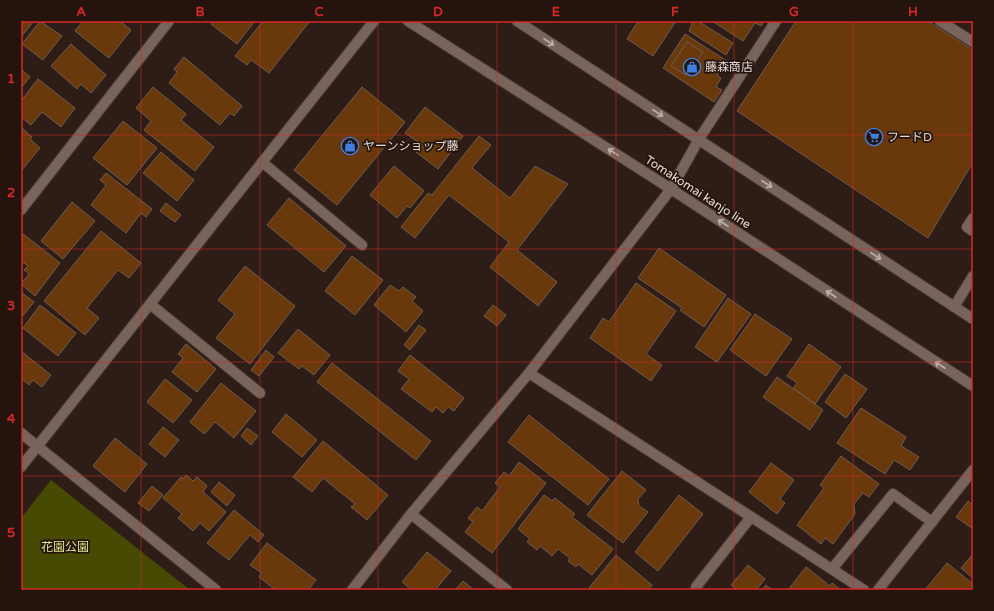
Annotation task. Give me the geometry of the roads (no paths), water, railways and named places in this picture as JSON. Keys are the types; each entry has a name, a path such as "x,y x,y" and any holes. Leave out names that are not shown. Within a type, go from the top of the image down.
{"street":[{"path":"21,210 170,21"},
{"path":"21,467 374,21"},
{"name":"Tomakomai kanjo line","path":"408,21 671,189 973,386"},
{"path":"517,21 973,320"},
{"path":"352,590 411,514 529,373 671,189 699,139 776,21"},
{"path":"940,21 973,42"},
{"path":"262,162 362,245"},
{"path":"973,218 967,227 973,230"},
{"path":"954,307 973,276"},
{"path":"150,304 260,393"},
{"path":"529,373 864,590"},
{"path":"21,433 216,590"},
{"path":"878,590 973,470"},
{"path":"832,569 893,494 932,522"},
{"path":"411,514 507,590"},
{"path":"696,587 751,517"}],"place":[{"name":"藤森商店","path":"692,67"},
{"name":"フードD","path":"874,137"},
{"name":"ヤーンショップ藤","path":"350,146"}],"park label":[{"name":"花園公園","path":"65,547"}]}
